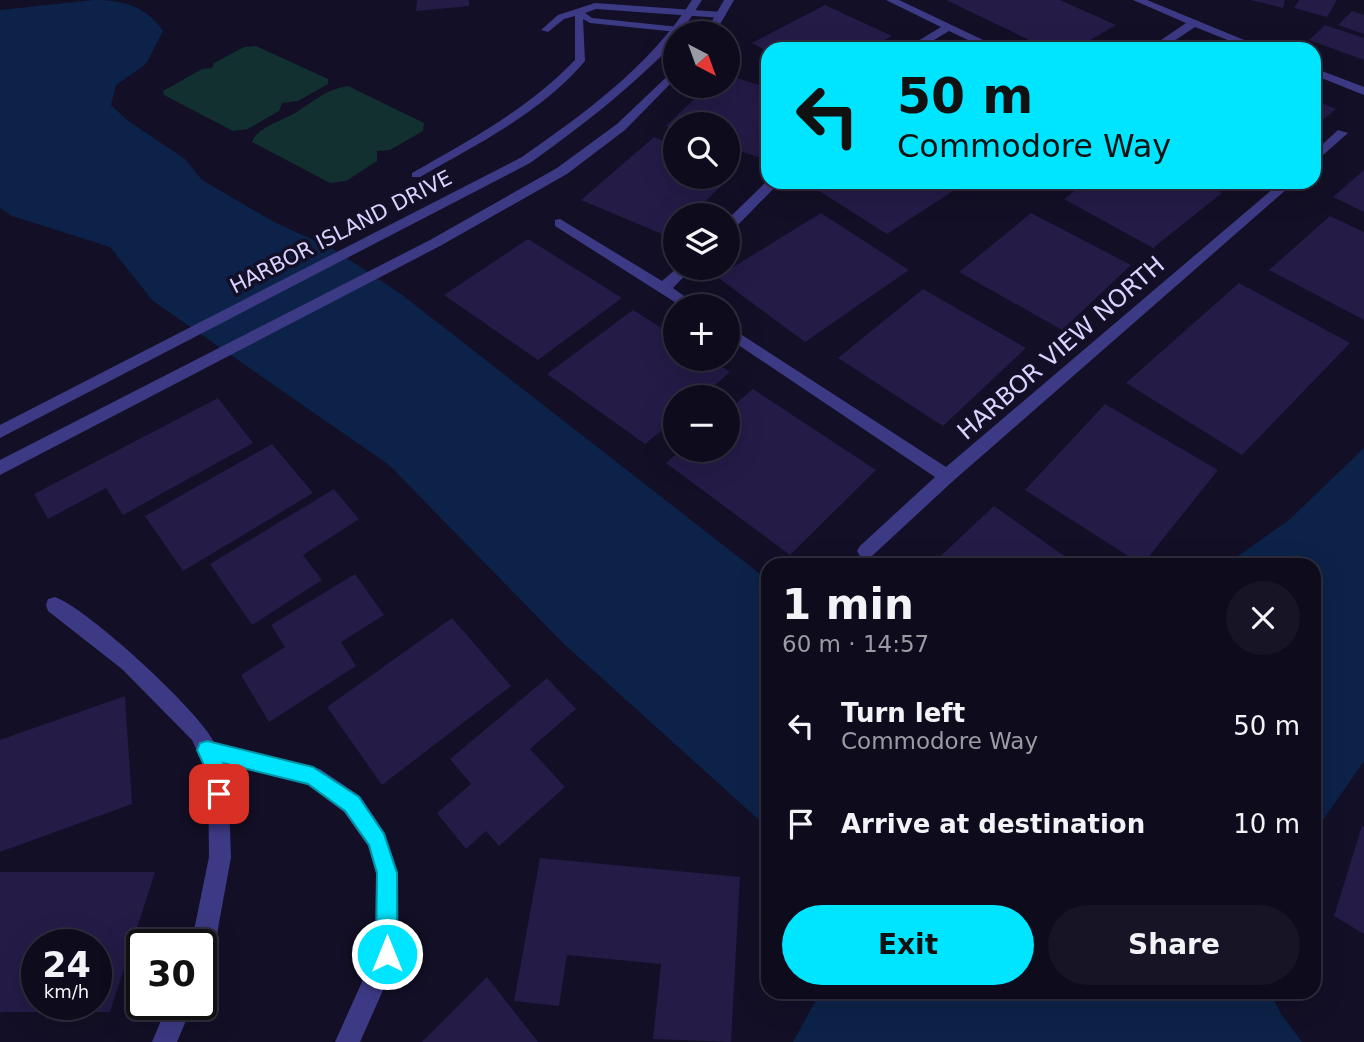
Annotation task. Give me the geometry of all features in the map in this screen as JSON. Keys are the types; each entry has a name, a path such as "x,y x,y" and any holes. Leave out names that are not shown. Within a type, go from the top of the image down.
{"street":[{"name":"HARBOR ISLAND DRIVE","path":"685,21 697,0"},
{"path":"718,21 729,0"},
{"path":"891,0 981,42"},
{"path":"1138,0 1242,42"},
{"path":"1165,42 1194,23"},
{"path":"923,42 949,27"},
{"name":"HARBOR ISLAND DRIVE","path":"0,432 526,160 581,122 646,67 663,48"},
{"path":"1321,74 1364,91"},
{"path":"0,468 435,243 562,171 621,127 663,84"},
{"path":"1321,152 1342,133"},
{"path":"740,215 767,189"},
{"name":"HARBOR VIEW NORTH","path":"866,551 947,476 1278,189"},
{"path":"560,223 673,294"},
{"path":"664,288 672,280"},
{"path":"740,339 947,476"},
{"path":"55,605 129,663 198,733 218,773 220,857 206,929"},
{"path":"207,750 313,776 352,804 377,841 387,873 387,954 347,1042"},
{"path":"164,1042 174,1020"}],"lane":[{"path":"545,30 561,16 595,6 722,15"},
{"path":"579,12 590,20 663,30"},
{"path":"416,174 509,121 567,76 580,61 579,12"}],"green space":[{"path":"256,46 328,79 328,84 298,101 282,103 279,111 248,129 233,131 164,95 163,91 202,69 212,68 214,63 244,47"},
{"path":"348,86 424,123 423,131 390,150 377,151 377,161 346,181 330,183 252,142 266,127 292,115 327,92"}],"water":[{"path":"94,0 115,1 141,10 163,31 146,64 116,85 111,105 127,120 185,159 202,180 274,222 333,249 401,294 761,575 761,822 563,643 389,465 153,301 110,247 12,216 0,208 0,10"},
{"path":"1364,448 1364,761 1321,823 1321,558 1235,558 1289,520"},
{"path":"1274,999 1302,1042 793,1042 816,1000"}],"building":[{"path":"417,0 469,0 469,6 416,11"},
{"path":"946,0 1060,0 1116,25 1087,42 1033,42"},
{"path":"1250,0 1285,0 1283,8"},
{"path":"1299,0 1337,0 1327,17 1294,8"},
{"path":"825,5 892,36 882,42 761,42 761,48 752,43"},
{"path":"1352,11 1364,15 1364,34 1338,25"},
{"path":"1325,25 1364,38 1364,60 1321,44 1321,42 1309,40"},
{"path":"740,79 761,86 761,158 740,151 740,112 681,112 695,98 740,98"},
{"path":"1321,103 1336,109 1321,121"},
{"path":"654,137 663,141 663,189 718,189 704,203 663,203 663,234 581,200"},
{"path":"1364,170 1364,212 1333,197"},
{"path":"816,189 956,189 887,234"},
{"path":"1078,189 1214,189 1222,193 1153,248 1064,199"},
{"path":"821,213 909,270 805,342 721,280 740,280 740,263"},
{"path":"1031,213 1131,265 1062,330 959,272"},
{"path":"1330,216 1364,232 1364,320 1269,270"},
{"path":"528,239 622,298 538,360 444,295"},
{"path":"1239,283 1350,343 1242,455 1126,383"},
{"path":"923,289 1026,348 943,426 838,358"},
{"path":"633,310 663,329 663,371 730,372 715,385 663,385 663,429 645,444 547,374"},
{"path":"753,389 876,470 790,555 666,463 740,462 740,400"},
{"path":"218,398 253,443 123,515 106,488 48,519 34,494"},
{"path":"1105,404 1218,470 1148,558 1131,558 1025,490"},
{"path":"272,444 313,493 183,571 145,516"},
{"path":"334,489 359,519 303,555 322,580 252,625 210,564"},
{"path":"994,506 1067,558 938,558"},
{"path":"355,574 384,615 341,642 356,666 269,722 241,675 285,647 271,625"},
{"path":"452,618 511,686 382,785 327,707"},
{"path":"547,678 576,709 530,749 565,787 499,846 486,831 466,849 437,813 471,784 450,759"},
{"path":"125,696 132,804 0,852 0,740"},
{"path":"1362,826 1364,828 1364,934 1334,916"},
{"path":"540,858 740,877 731,1042 653,1039 661,964 567,955 559,1006 514,1001"},
{"path":"0,872 155,872 137,929 126,929 126,962 112,1006 112,929 21,929 21,1012 0,1012"},
{"path":"487,977 538,1042 422,1042"}],"route":[{"path":"219,794 218,773 207,750 313,776 352,804 377,841 387,873 387,954"}]}
